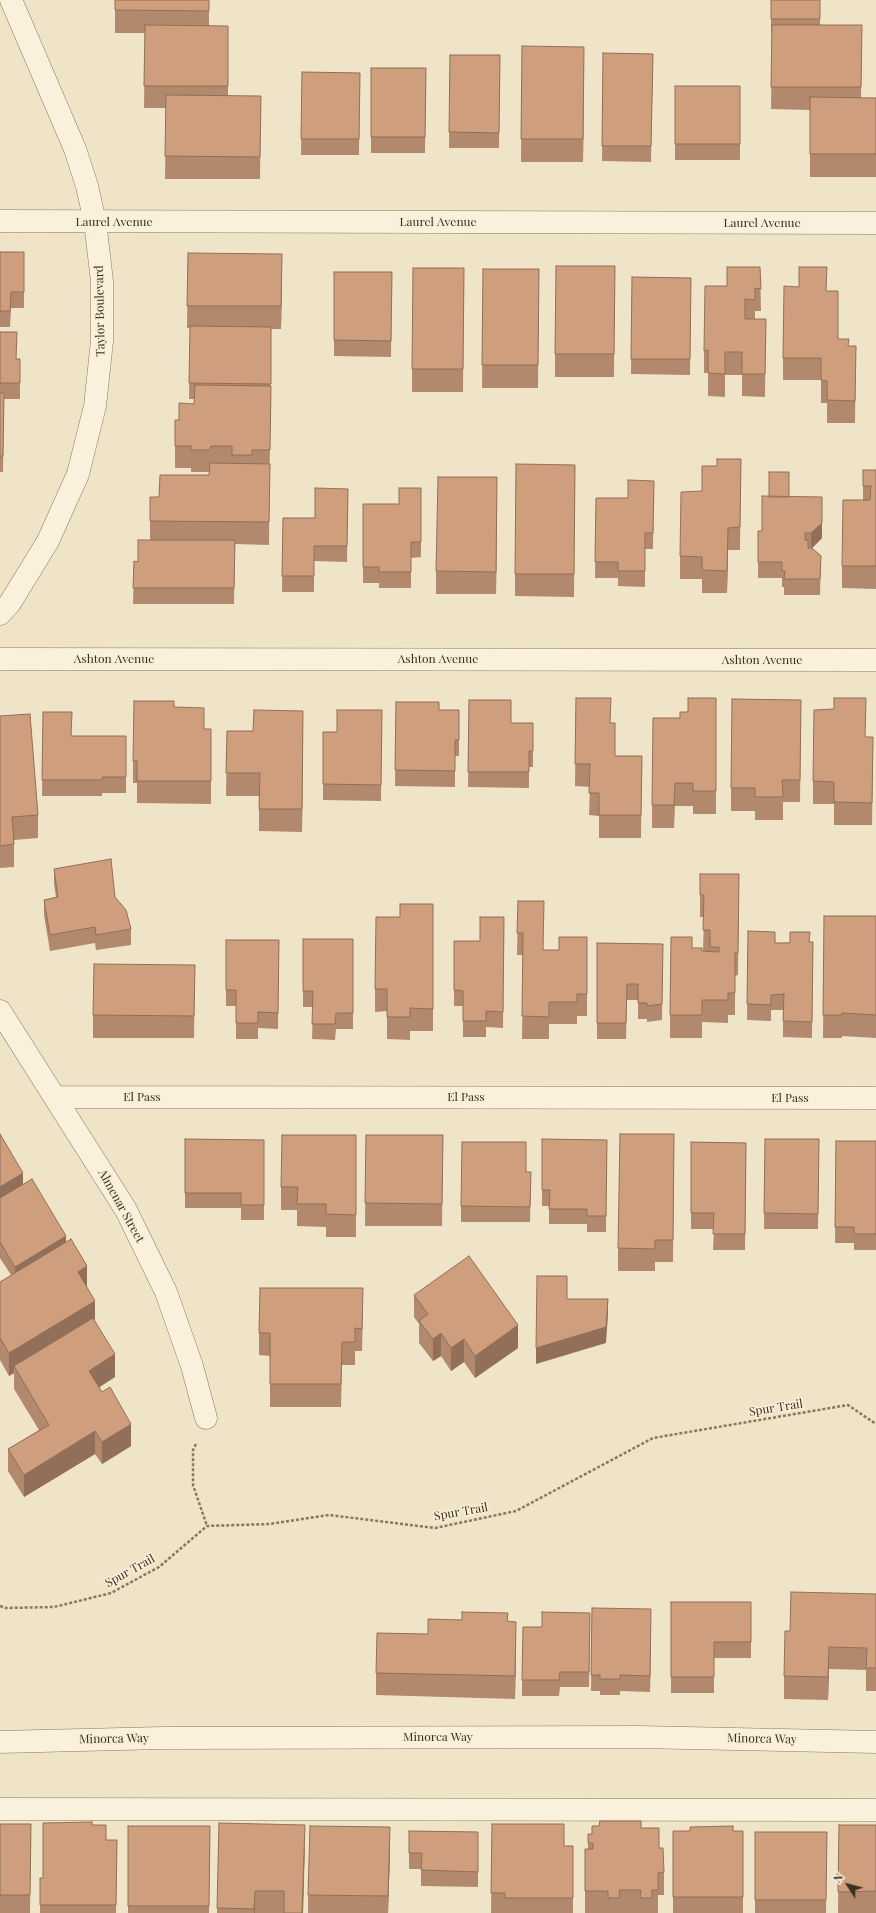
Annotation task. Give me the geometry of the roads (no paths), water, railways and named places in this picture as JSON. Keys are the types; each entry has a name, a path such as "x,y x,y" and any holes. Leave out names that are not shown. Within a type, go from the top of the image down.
{"street":[{"name":"Taylor Boulevard","path":"0,614 10,603 48,541 78,474 95,406 102,341 102,281 95,222 87,186 75,149 12,0"},
{"name":"Laurel Avenue","path":"0,221 876,223"},
{"name":"Ashton Avenue","path":"0,659 876,660"},
{"name":"Almenar Street","path":"0,1011 56,1097 126,1210 166,1292 192,1366 206,1418"},
{"name":"El Pass","path":"56,1097 876,1098"},
{"name":"Minorca Way","path":"0,1742 170,1738 639,1737 876,1742"},
{"path":"0,1809 876,1810"}]}
